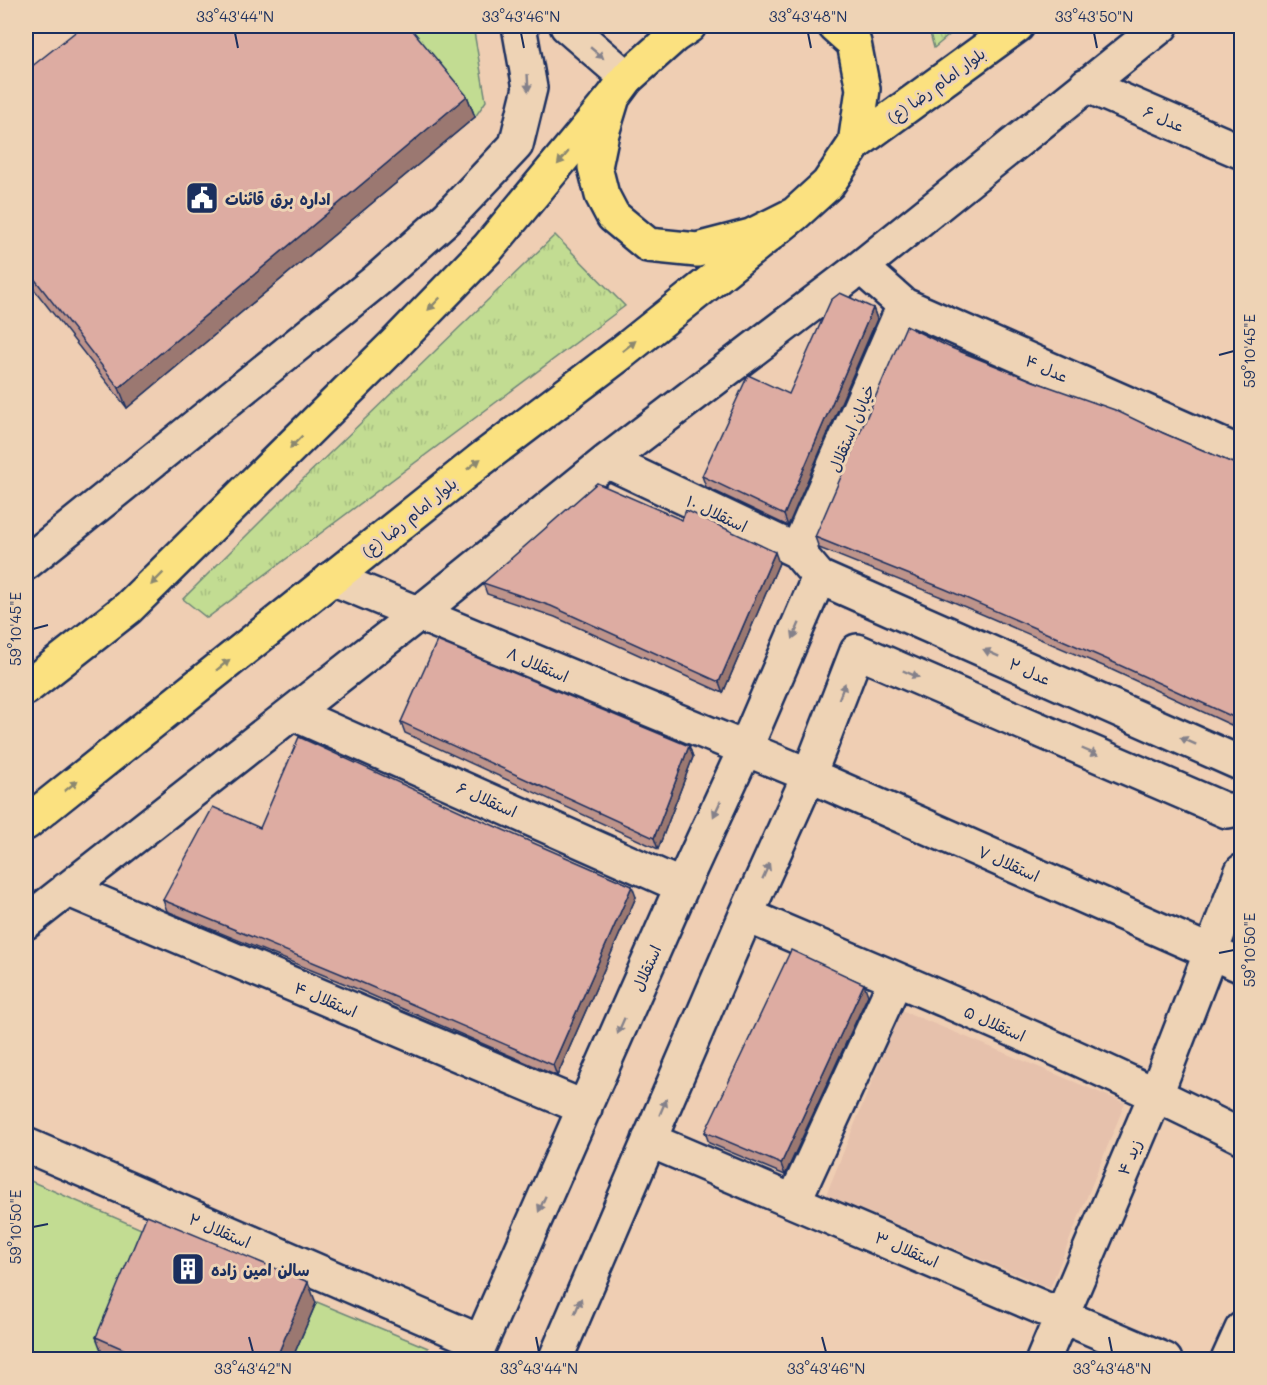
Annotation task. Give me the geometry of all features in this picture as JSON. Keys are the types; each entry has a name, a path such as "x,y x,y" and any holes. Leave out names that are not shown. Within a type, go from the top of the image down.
{"main road":[{"path":"26,688 128,608 394,344 488,248 620,88 674,36 689,26"},
{"path":"620,88 602,133 595,167 602,195 613,216 648,245 697,250 751,236 795,214 828,184 855,144 863,89 854,43 836,26"},
{"name":"بلوار امام رضا (ع)","path":"855,144 1017,26"},
{"name":"بلوار امام رضا (ع)","path":"26,823 332,578 795,214"}],"street":[{"path":"26,563 376,281 448,217 516,145 530,88 519,26"},
{"path":"567,26 620,88"},
{"path":"26,922 418,614 607,461 861,267 1161,26"},
{"name":"عدل ۶","path":"1086,85 1242,152"},
{"name":"عدل ۴","path":"861,267 904,305 1242,454"},
{"name":"خیابان استقلال","path":"797,551 904,305"},
{"name":"استقلال ۱۰","path":"607,461 797,551 819,577"},
{"name":"استقلال","path":"477,1351 682,886 745,749 819,577"},
{"name":"عدل ۲","path":"819,577 1242,764"},
{"name":"استقلال ۸","path":"332,578 809,775"},
{"path":"555,1359 746,915 809,775 857,651 1227,811 1242,808"},
{"name":"استقلال ۶","path":"291,713 682,886"},
{"name":"استقلال ۷","path":"809,775 1242,966"},
{"name":"زید ۴","path":"1043,1359 1156,1094 1209,952 1235,908 1242,871"},
{"name":"استقلال ۴","path":"67,890 585,1108"},
{"name":"استقلال ۵","path":"746,915 1156,1094 1242,1137"},
{"path":"794,1201 896,979"},
{"name":"استقلال ۳","path":"649,1140 1165,1359"},
{"name":"استقلال ۲","path":"26,1145 477,1351"},
{"path":"1228,1359 1242,1329"}],"shaded area":[{"path":"901,1010 1125,1103 1050,1288 826,1195"}],"green space":[{"path":"399,26 473,26 486,101 475,117"},
{"path":"928,26 960,26 934,48"},
{"path":"555,235 625,306 207,618 183,599 302,480"},
{"path":"26,1179 428,1348 423,1360 26,1359"}],"building":[{"name":"اداره برق قائنات","path":"83,26 409,26 467,96 119,388 26,268 26,71"},
{"path":"840,293 873,308 784,515 702,476 748,375 789,394 831,300"},
{"path":"906,326 949,347 1033,381 1115,410 1242,467 1242,721 945,589 815,537"},
{"path":"597,483 682,520 686,510 775,552 719,682 551,606 483,583"},
{"path":"437,641 689,746 654,838 401,722"},
{"path":"299,737 632,886 553,1065 163,900 213,807 260,828"},
{"path":"791,950 864,984 781,1164 705,1132"},
{"name":"سالن امین زاده","path":"147,1215 308,1282 276,1359 146,1359 96,1337"}],"place":[{"name":"اداره برق قائنات","path":"202,198"},
{"name":"سالن امین زاده","path":"188,1269"}]}
